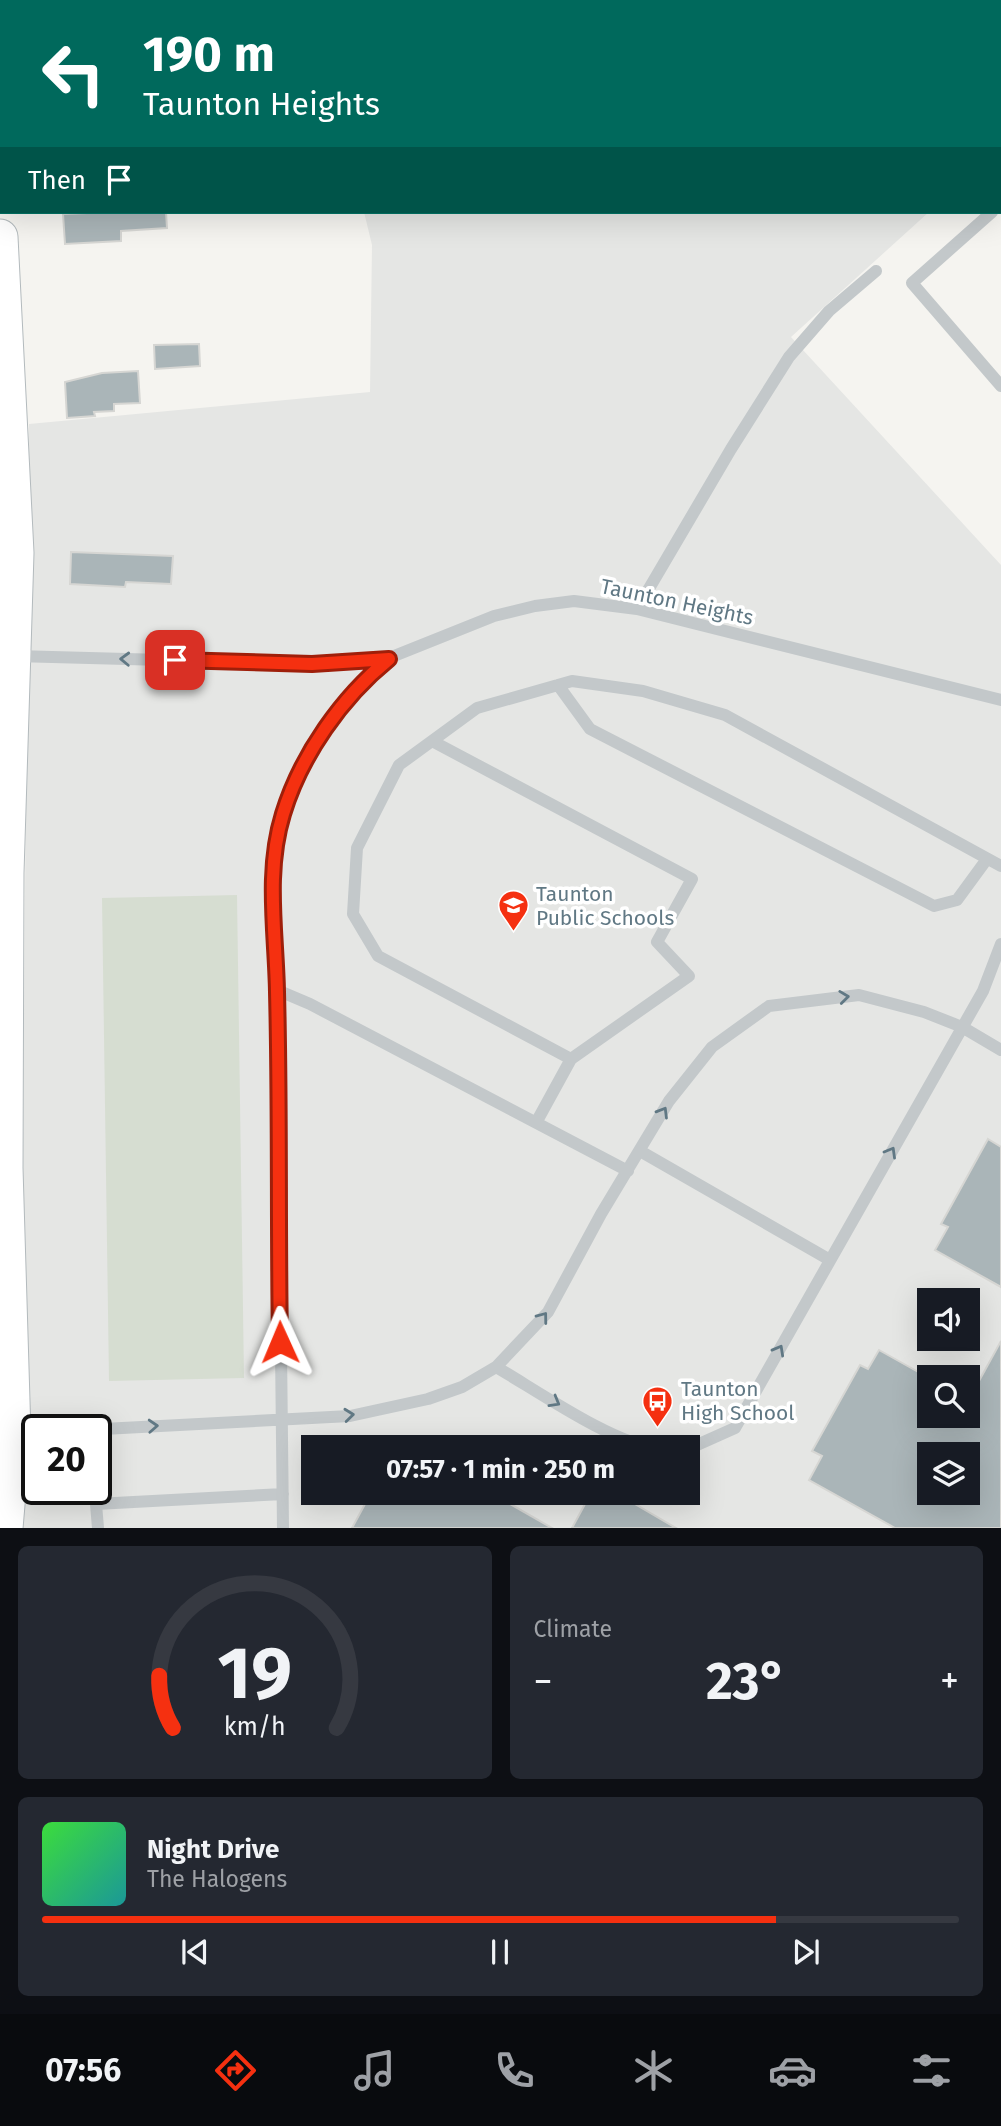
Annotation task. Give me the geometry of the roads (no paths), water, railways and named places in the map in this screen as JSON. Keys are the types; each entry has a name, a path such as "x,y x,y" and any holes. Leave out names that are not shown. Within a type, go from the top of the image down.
{"street":[{"path":"0,237 16,553 5,873 5,1168 19,1433 5,1528"}],"lane":[{"path":"990,214 912,283 1001,386"},
{"path":"638,609 731,449 789,357 828,311 876,271"},
{"name":"Taunton Heights","path":"11,656 312,664 389,659 472,624 535,606 574,601 638,609 1001,700"},
{"path":"283,1528 277,990 272,911 274,860 283,814 300,773 324,731 364,680 389,659"},
{"path":"571,1059 378,957 353,914 357,848 399,765 477,708 572,681 643,691 725,715 1001,866"},
{"path":"558,685 590,729 934,906 957,900 987,859"},
{"path":"432,741 692,879 657,942 689,976 571,1059 537,1121"},
{"path":"700,1444 735,1429 983,991 1001,944"},
{"path":"277,990 310,1004 437,1072 537,1121 628,1171"},
{"path":"112,1428 350,1416 397,1406 462,1387 496,1367 548,1312 669,1101 712,1047 769,1006 859,995 924,1012 962,1027 1001,1050"},
{"path":"639,1151 830,1260"},
{"path":"496,1367 617,1435"},
{"path":"98,1528 96,1504 283,1494"}],"place":[{"name":"Taunton Public Schools","path":"513,933"},
{"name":"Taunton High School","path":"658,1428"}]}
